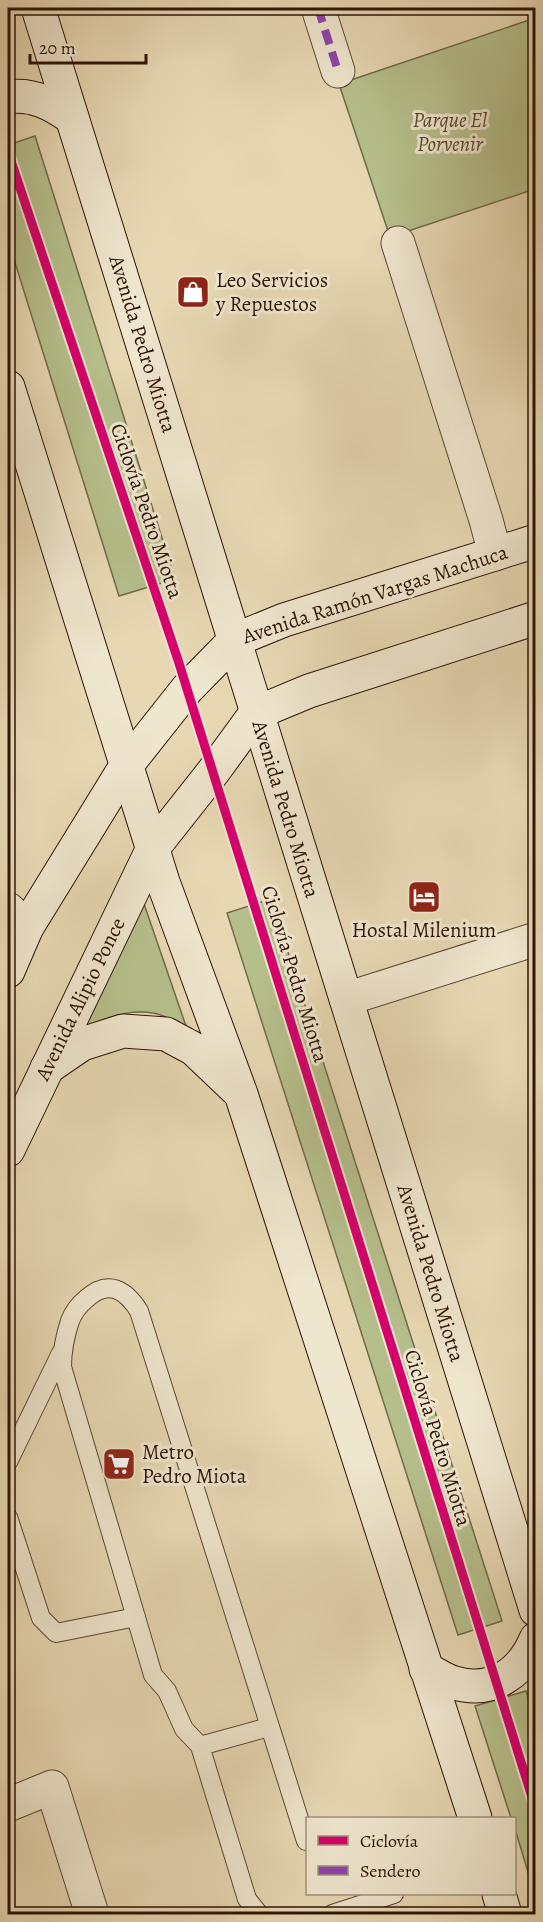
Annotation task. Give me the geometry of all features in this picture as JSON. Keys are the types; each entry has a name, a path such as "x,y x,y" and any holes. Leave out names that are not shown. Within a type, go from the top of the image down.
{"main road":[{"name":"Avenida Pedro Miotta","path":"38,8 536,1610"},
{"path":"318,8 338,71"},
{"path":"8,97 34,98 55,105 72,118"},
{"path":"398,243 483,509 495,554"},
{"path":"8,387 163,882 241,1094 475,1817"},
{"name":"Avenida Ramón Vargas Machuca","path":"126,766 187,689 235,640 284,620 536,541"},
{"path":"153,848 256,713 309,691 536,618"},
{"path":"8,971 17,918 126,766"},
{"name":"Avenida Alipio Ponce","path":"8,1150 153,848"},
{"path":"346,999 536,939"},
{"path":"46,1069 82,1044 123,1031 166,1034 194,1049 241,1094"},
{"path":"426,1669 454,1683 478,1686 495,1684 512,1675 526,1659 536,1638"},
{"path":"8,1804 52,1788 92,1914"},
{"path":"500,1895 505,1914"}],"lane":[{"path":"8,1462 62,1351 70,1319 81,1303 95,1291 106,1287 114,1288 132,1300 142,1323 306,1841"},
{"path":"62,1351 62,1367 153,1675 167,1691 184,1729 200,1746 248,1899 259,1914"},
{"path":"8,1517 41,1618 56,1633 136,1617"},
{"path":"200,1746 269,1727"},
{"path":"332,1914 388,1895"}],"green space":[{"name":"Parque El Porvenir","path":"535,18 535,189 390,237 339,84"},
{"path":"35,136 175,579 119,596 8,240 8,145"},
{"path":"142,898 187,1029 158,1014 142,1012 120,1014 99,1021 69,1037"},
{"path":"271,899 502,1621 458,1635 227,913"},
{"path":"526,1691 536,1720 535,1895 516,1832 516,1817 511,1817 475,1706"}],"marked path":[{"path":"318,8 338,71"}],"cycle path":[{"name":"Ciclovía Pedro Miotta","path":"8,152 178,660 536,1810"}],"place":[{"name":"Leo Servicios y Repuestos","path":"193,292"},
{"name":"Hostal Milenium","path":"424,897"},
{"name":"Metro Pedro Miota","path":"119,1464"}]}
